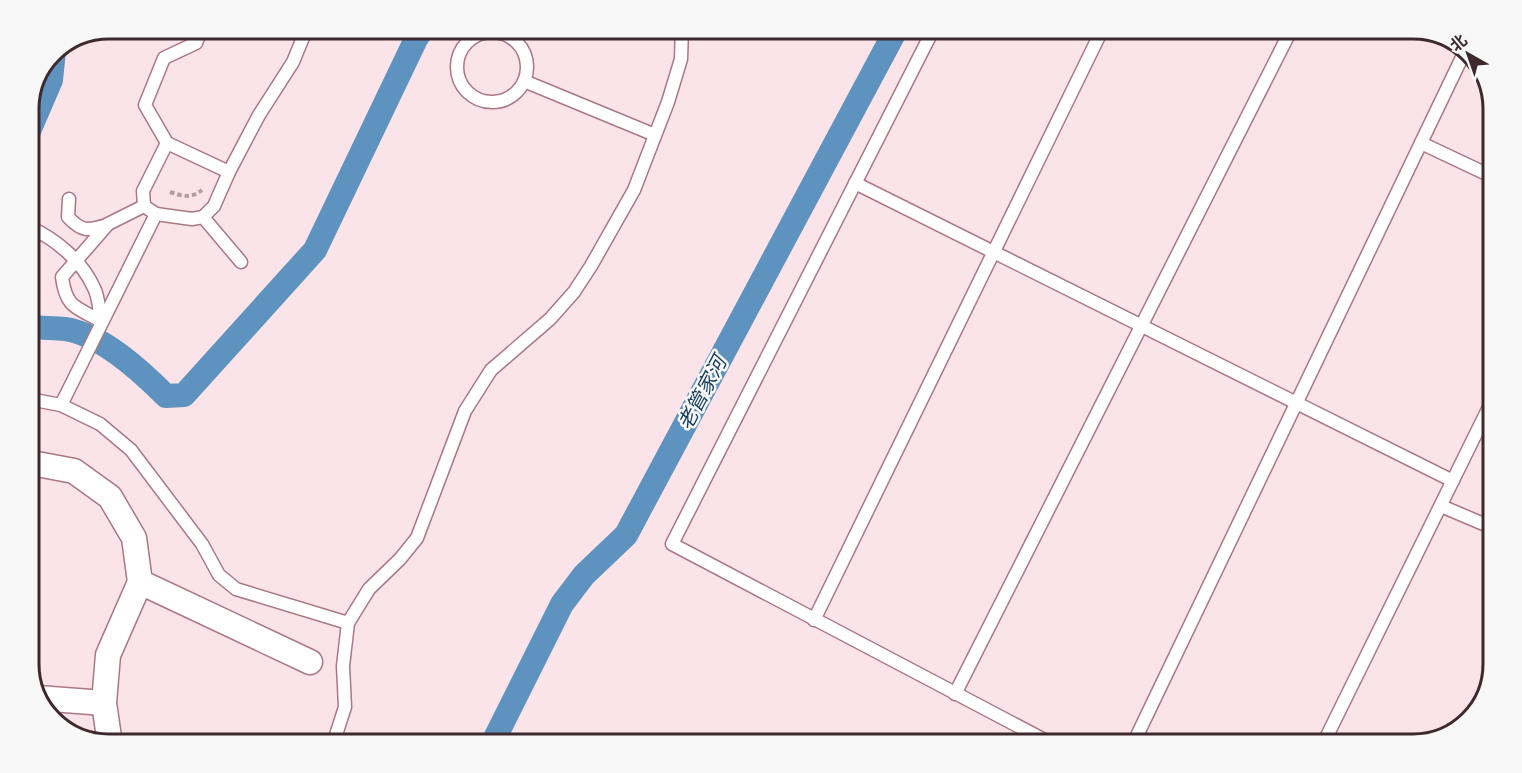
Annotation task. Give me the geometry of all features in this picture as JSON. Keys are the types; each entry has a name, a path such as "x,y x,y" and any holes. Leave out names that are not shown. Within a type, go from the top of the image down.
{"street":[{"path":"39,464 74,471 110,496 134,538 140,582 108,654 104,703 109,734"},
{"path":"140,582 310,663"},
{"path":"48,699 104,703"}],"lane":[{"path":"198,39 196,43 164,58 145,105 167,143 229,171"},
{"path":"144,206 156,214 192,219 204,217 214,206 229,171 259,115 293,62 302,39"},
{"path":"471,39 458,58 457,70 460,81 465,91 475,98 485,102 497,102 517,91 524,81 527,70 526,59 521,48 512,39"},
{"path":"336,734 345,707 343,666 348,623 369,589 400,559 417,538 465,411 491,370 550,319 574,292 591,266 634,190 681,59 682,39"},
{"path":"928,39 672,544 1033,734"},
{"path":"814,620 1098,39"},
{"path":"955,694 1286,39"},
{"path":"1138,734 1461,58"},
{"path":"524,81 655,135"},
{"path":"144,206 143,191 167,143"},
{"path":"1421,143 1483,172"},
{"path":"855,183 1453,481"},
{"path":"69,199 68,217 77,228 91,230 144,206"},
{"path":"61,405 156,214"},
{"path":"204,217 241,262"},
{"path":"101,321 74,306 64,295 62,277 108,224"},
{"path":"39,232 76,260 95,289 101,321"},
{"path":"39,401 61,405 100,424 131,450 202,544 219,575 236,589 348,623"},
{"path":"1328,734 1483,420"},
{"path":"1441,506 1483,524"}],"path":[{"path":"170,192 184,197 195,195 204,188"}],"waterway":[{"path":"39,327 65,329 92,338 133,365 166,396 184,395 315,250 416,39"},
{"name":"老管家河","path":"497,734 562,604 584,575 626,535 891,39"},
{"path":"39,108 51,80 52,68"}]}
